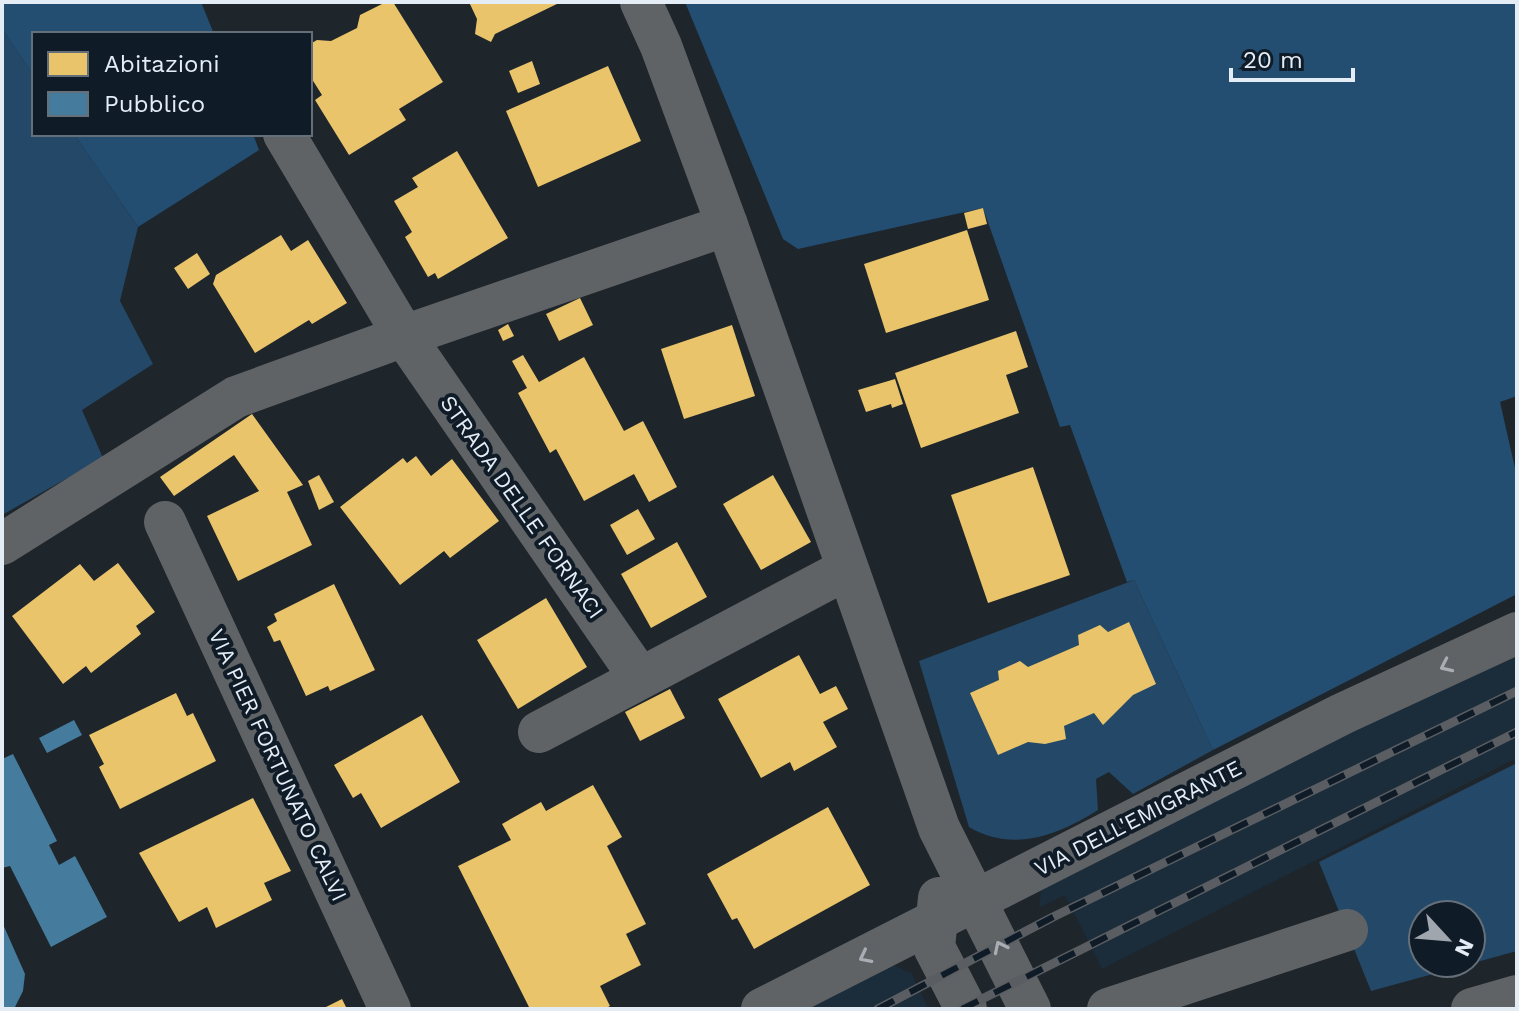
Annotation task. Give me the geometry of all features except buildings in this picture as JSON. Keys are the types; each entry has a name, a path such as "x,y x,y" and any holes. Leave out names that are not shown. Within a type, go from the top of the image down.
{"street":[{"path":"641,2 661,46 727,225 939,828 1030,1009"},
{"name":"STRADA DELLE FORNACI","path":"285,136 404,336 640,678"},
{"path":"2,544 236,397 727,225"},
{"name":"VIA PIER FORTUNATO CALVI","path":"165,522 390,1009"},
{"path":"539,732 847,569"},
{"name":"VIA DELL'EMIGRANTE","path":"762,1009 1342,714 1517,633"},
{"path":"939,828 943,873 934,947 966,1009"},
{"path":"1108,1009 1347,930"},
{"path":"1472,1009 1517,996"}],"shaded area":[{"path":"2,2 201,2 213,32 32,32 32,73 2,29"},
{"path":"685,2 1517,2 1517,396 1500,402 1517,477 1517,594 1213,750 1134,580 1127,582 1070,425 1060,427 983,208 798,249 783,239"},
{"path":"2,29 32,73 32,136 75,136 138,227 120,301 153,364 82,410 103,458 2,515"},
{"path":"75,136 254,136 259,150 138,227"},
{"path":"1134,580 1213,750 1133,794 1109,772 1096,779 1098,810 1051,833 1019,840 1002,839 969,827 919,661"},
{"path":"1517,645 1517,758 1102,969 1065,895 1039,908 1042,882"},
{"path":"1517,763 1517,951 1487,959 1487,899 1407,899 1407,979 1415,979 1371,991 1319,862"},
{"path":"889,963 911,973 929,1009 800,1009"}],"railway":[{"path":"878,1009 1053,917 1517,691"},
{"path":"962,1009 1517,732"}]}
